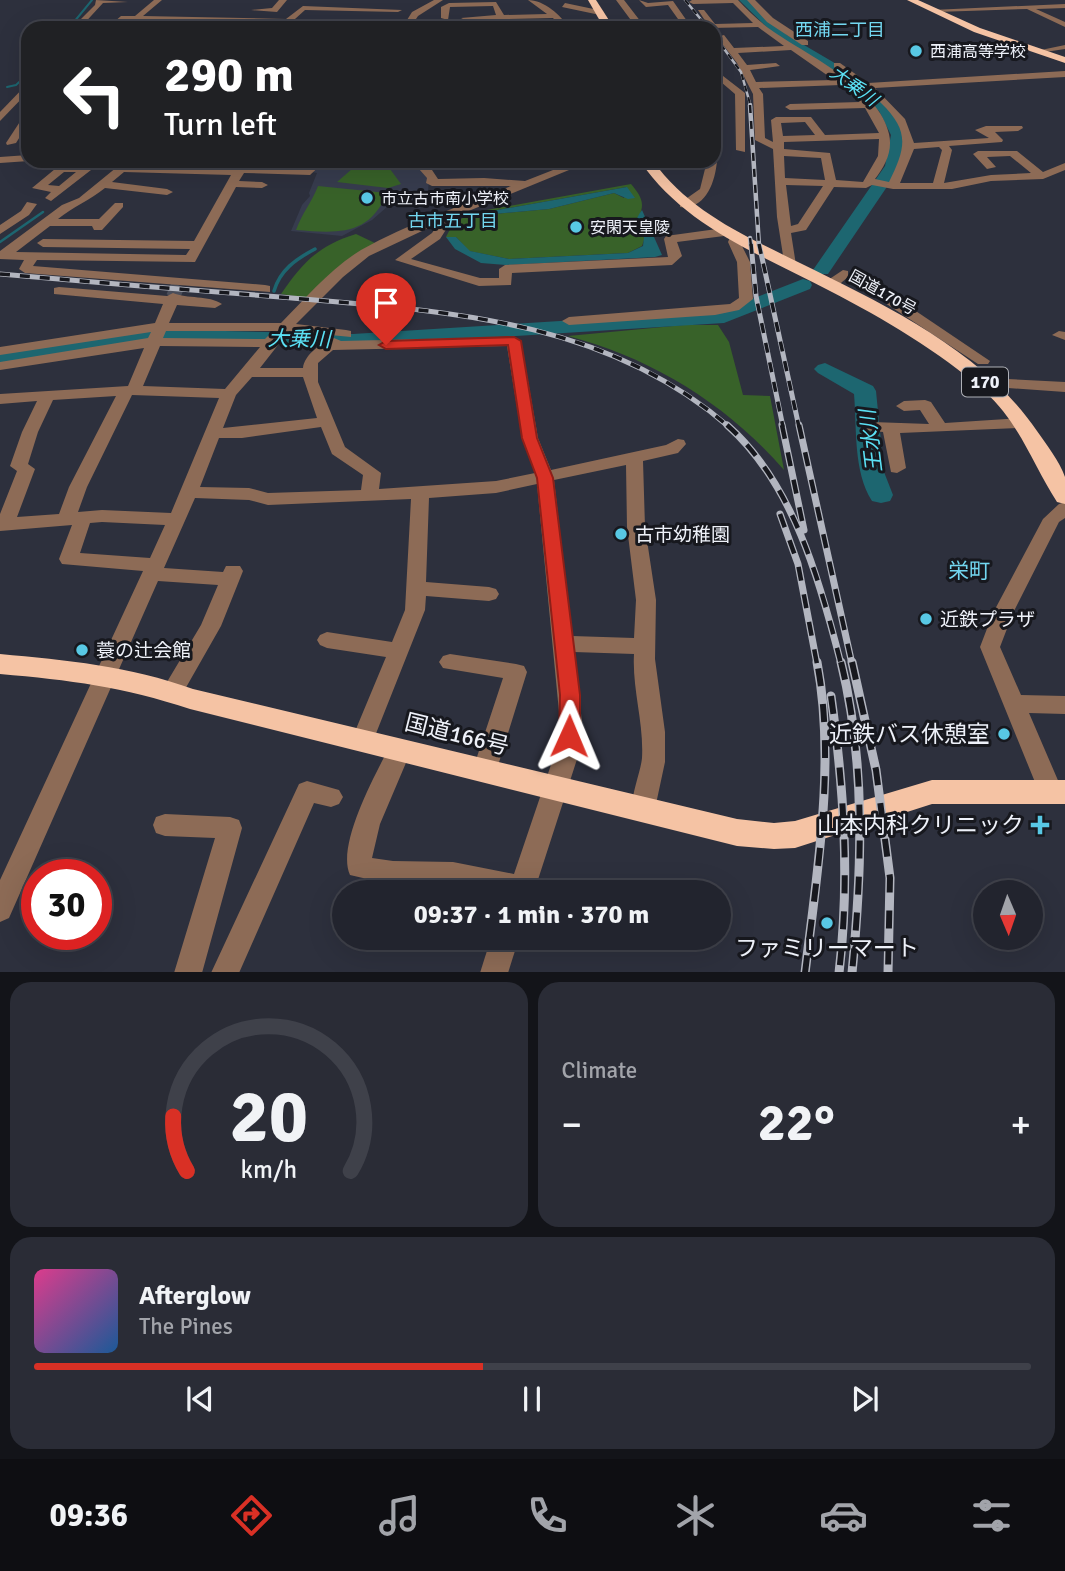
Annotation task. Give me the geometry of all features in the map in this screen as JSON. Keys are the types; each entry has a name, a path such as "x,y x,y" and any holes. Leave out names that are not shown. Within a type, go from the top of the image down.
{"highway":[{"path":"911,0 977,30 1065,58"},
{"path":"917,0 936,10 1065,58"},
{"path":"597,4 605,21"},
{"name":"国道170号","path":"651,168 684,205 734,237 868,305 927,340 986,383 1021,423 1063,486"},
{"name":"国道166号","path":"0,664 104,674 190,699 555,790 743,833 773,836 800,833 845,821 911,795 932,792 1058,792"}],"street":[{"path":"142,19 139,16 158,0"},
{"path":"243,20 252,10 274,10 289,0"},
{"path":"410,21 415,14 439,0"},
{"path":"531,0 559,21"},
{"path":"620,0 635,21"},
{"path":"751,0 770,20 817,51"},
{"path":"1011,0 1065,25"},
{"path":"1049,0 1065,6"},
{"path":"82,21 100,1 122,2"},
{"path":"697,7 712,2 734,1 771,33 844,84 870,108 884,137 884,153 866,186 780,181"},
{"path":"464,11 482,2 496,4 501,18"},
{"path":"568,2 597,4"},
{"path":"644,2 674,3 683,21"},
{"path":"644,2 657,21"},
{"path":"120,21 124,18 289,21 303,8 341,3 403,6 363,11 341,3"},
{"path":"328,21 341,3"},
{"path":"936,10 1065,6"},
{"path":"444,18 445,7 483,18 555,16"},
{"path":"697,7 724,17 733,25"},
{"path":"697,7 709,21"},
{"path":"724,17 749,15"},
{"path":"721,26 761,24"},
{"path":"771,33 721,37 754,85 760,140 825,155 831,183"},
{"path":"753,42 762,54"},
{"path":"1045,50 1065,47"},
{"path":"742,64 762,54 791,48"},
{"path":"733,51 762,54"},
{"path":"826,57 897,113 908,146 892,186"},
{"path":"742,64 776,66"},
{"path":"754,85 866,86 1065,74"},
{"path":"721,78 740,93 741,150"},
{"path":"0,118 21,94"},
{"path":"758,109 770,108"},
{"path":"781,108 870,108"},
{"path":"840,114 870,108"},
{"path":"785,231 802,227 800,203 780,181 776,120 808,119 822,137"},
{"path":"6,144 21,125"},
{"path":"908,146 998,140 986,130 1018,128"},
{"path":"852,129 864,136 866,142 905,133"},
{"path":"779,146 822,137 864,136"},
{"path":"938,186 947,150 944,143"},
{"path":"991,167 978,154 1013,153 1041,176"},
{"path":"0,160 21,158"},
{"path":"869,182 892,186 938,186 991,178 1041,176 1065,166"},
{"path":"57,168 33,184 61,190"},
{"path":"51,198 86,170 76,168"},
{"path":"2,255 66,207 83,200 121,169 183,173 230,168"},
{"path":"172,692 211,626 232,575 69,559 78,487 130,390 197,245 239,168"},
{"path":"254,168 310,172 314,168"},
{"path":"426,168 433,177 432,183 469,181 527,184"},
{"path":"467,168 469,181"},
{"path":"545,168 551,174"},
{"path":"0,909 8,867 104,674 189,492 229,394 278,335 350,264 365,253 448,215 567,168"},
{"path":"684,205 698,200 703,194 710,179 711,168"},
{"path":"158,202 183,173"},
{"path":"790,265 785,231 800,203 831,183"},
{"path":"102,184 167,192"},
{"path":"231,184 262,185"},
{"path":"46,222 100,225 119,205"},
{"path":"0,215 28,208 0,230"},
{"path":"448,215 448,220 436,236 401,260 479,282 506,282 505,269 672,261 676,256 670,239 734,237 734,242 741,251 745,264 746,299 734,307 715,311 569,321"},
{"path":"43,243 197,245"},
{"path":"2,255 191,259"},
{"path":"33,256 25,268 175,291 215,304"},
{"path":"830,285 843,274"},
{"path":"59,291 265,289"},
{"path":"890,300 983,361"},
{"path":"0,351 99,334 346,334 311,362 309,373 324,422 338,450 372,473 369,496"},
{"path":"0,366 156,336 278,335"},
{"path":"328,346 514,341 530,438 545,478 571,722 568,750 525,880"},
{"path":"248,372 309,373"},
{"path":"986,383 1065,387"},
{"path":"0,399 130,390 229,394"},
{"path":"48,395 30,432 19,466 26,469 3,525 75,519 176,519"},
{"path":"904,406 925,405 940,428"},
{"path":"211,433 253,432 324,422"},
{"path":"872,427 940,428 1021,423"},
{"path":"891,429 897,468"},
{"path":"189,492 249,494 268,499 369,496 496,487 635,458 672,449 678,444"},
{"path":"635,458 636,527 646,600 645,646 654,732 653,762 644,810"},
{"path":"362,741 415,610 420,493"},
{"path":"1058,792 1013,704 990,647 1003,613 1052,519 1065,508"},
{"path":"416,589 440,588 489,594"},
{"path":"327,640 399,651"},
{"path":"564,644 645,646"},
{"path":"450,662 516,672 484,772"},
{"path":"1013,704 1065,705"},
{"path":"399,751 369,825 359,857 359,867 393,873 453,874 479,880"},
{"path":"225,972 307,791 331,797"},
{"path":"165,825 230,828 188,972"},
{"path":"494,972 501,950"}],"shaded area":[{"name":"市立古市南小学校","path":"316,168 421,168 429,178 428,192 421,208 388,206 372,220 342,236 291,231 302,205 310,196 317,173 312,172"}],"green space":[{"path":"353,168 379,168 390,169 401,184 388,188 337,182"},
{"path":"631,184 642,205 637,230 645,237 642,246 628,253 509,259 469,251 456,237 446,237 460,220 481,211","holes":["627,187 624,198 614,193 549,209 495,214 492,211"]},
{"path":"318,186 387,193 380,207 361,225 325,232 296,230"},
{"path":"356,234 377,244 308,298 281,294 312,256 331,244"},
{"path":"684,325 718,325 729,342 743,395 770,396 784,470 738,425 686,387 629,357 568,336"}],"water":[{"path":"627,187 635,198 628,199 614,193 549,209 494,214 492,211"},
{"path":"642,210 662,255 506,265 481,263 455,249 446,237 456,237 470,251 509,259 628,253 643,246 644,237 636,225"}],"waterway":[{"path":"75,21 92,0"},
{"name":"大乗川","path":"744,0 783,37 829,65 885,109 898,135 893,166 822,270"},
{"path":"7,87 21,80"},
{"path":"0,242 43,212"},
{"path":"274,291 280,277 290,266 315,249"},
{"name":"大乗川","path":"0,357 140,335 353,340 724,317 803,285"},
{"name":"王水川","path":"825,369 865,391 872,472 881,495"}],"tunnel":[{"path":"173,297 178,285"}],"railway":[{"path":"685,0 702,21"},
{"path":"721,45 741,72 751,107"},
{"path":"750,105 759,246"},
{"path":"750,238 751,246"},
{"path":"751,244 756,296 783,427"},
{"path":"759,244 799,427"},
{"path":"0,274 400,308 517,326 573,341 628,362 680,390 729,427"},
{"path":"782,425 804,530"},
{"path":"799,425 852,664"},
{"path":"729,427 770,475 787,504 813,567 841,664"},
{"path":"780,514 798,564 817,664"},
{"path":"805,972 825,778 825,738 817,662"},
{"path":"841,662 855,739 860,817 852,972"},
{"path":"852,662 876,770 890,878 888,972"},
{"path":"831,696 844,834 844,904 839,972"}],"place":[{"name":"西浦高等学校","path":"916,51"},
{"name":"市立古市南小学校","path":"367,198"},
{"name":"安閑天皇陵","path":"576,227"},
{"name":"古市幼稚園","path":"621,534"},
{"name":"近鉄プラザ","path":"926,619"},
{"name":"蓑の辻会館","path":"82,650"},
{"name":"近鉄バス休憩室","path":"1004,734"},
{"name":"山本内科クリニック","path":"1040,825"},
{"name":"ファミリーマート","path":"827,923"}],"district":[{"name":"西浦二丁目","path":"840,30"},
{"name":"古市五丁目","path":"453,221"},
{"name":"栄町","path":"969,571"}],"route":[{"path":"386,345 492,339 514,341 530,438 545,478 570,695 569,736"}]}
